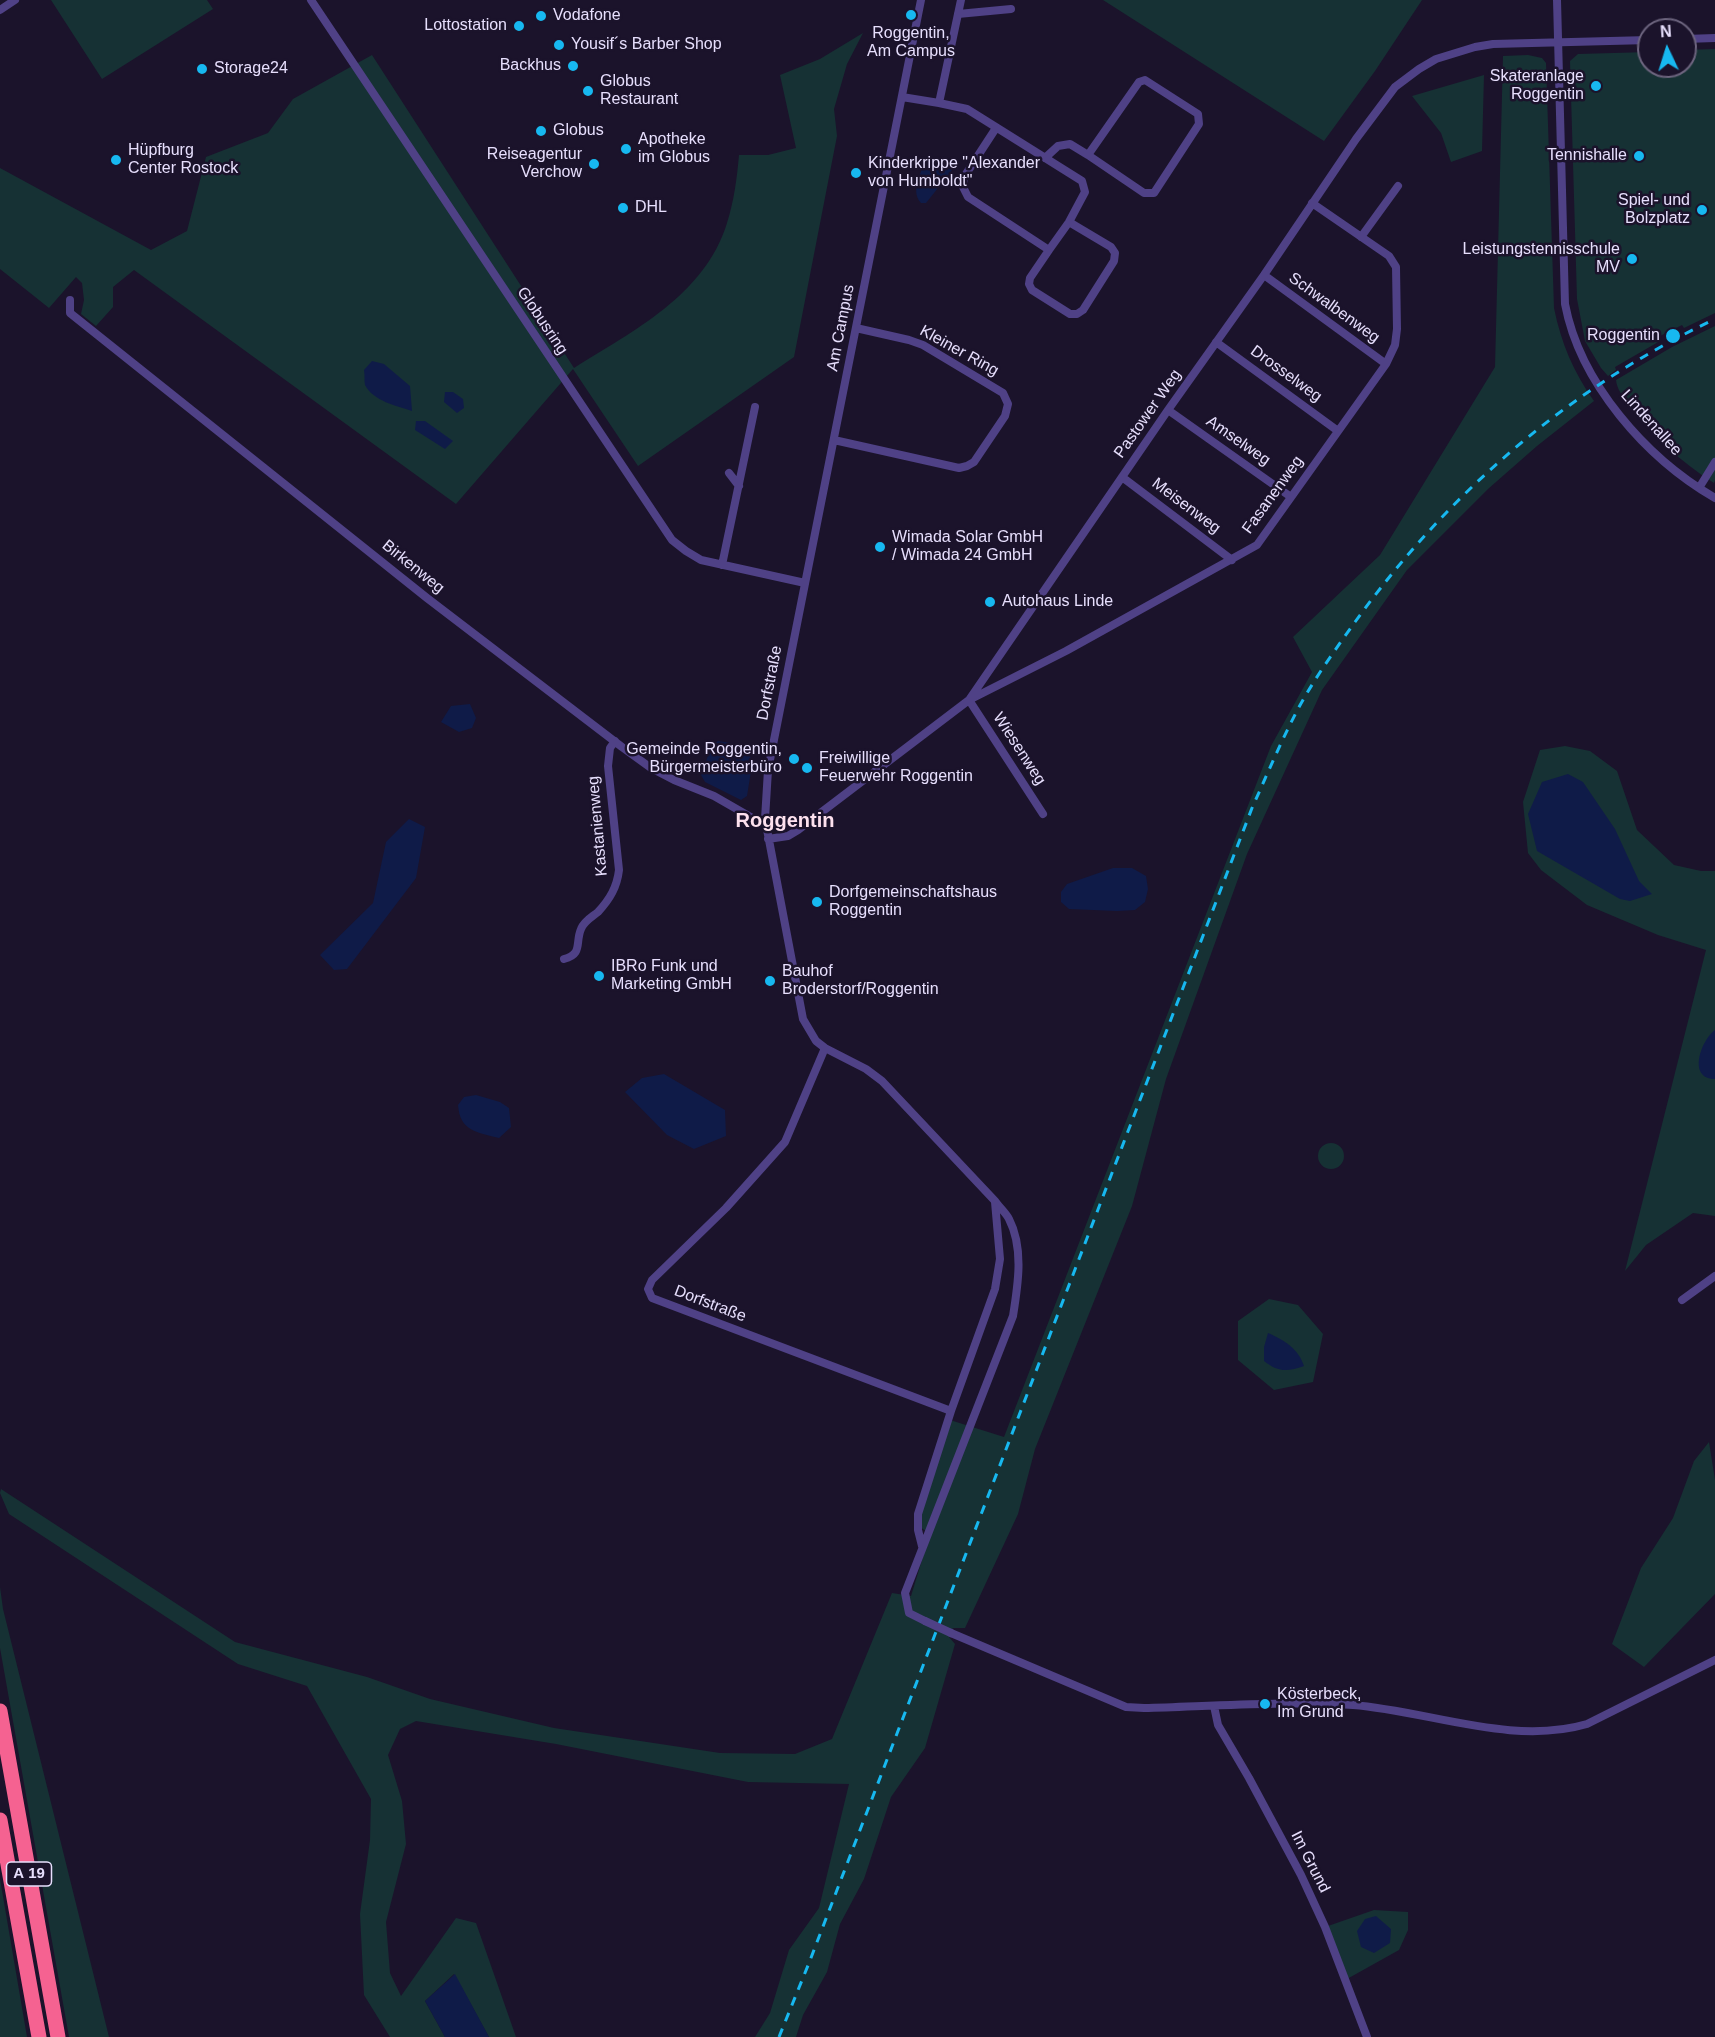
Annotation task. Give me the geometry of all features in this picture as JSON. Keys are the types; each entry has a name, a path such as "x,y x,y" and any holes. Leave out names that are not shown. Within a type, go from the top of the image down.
{"highway":[{"name":"A 19","path":"0,1711 58,2037"},
{"name":"A 19","path":"0,1820 39,2037"}],"street":[{"path":"0,10 15,0"},
{"name":"Globusring","path":"311,0 672,540 701,560 805,583"},
{"name":"Am Campus","path":"808,564 921,0"},
{"path":"939,103 961,0"},
{"name":"Lindenallee","path":"1557,0 1565,304 1569,326 1576,345 1598,385 1648,448 1672,469 1715,498"},
{"path":"958,14 1011,9"},
{"path":"1697,39 1715,38"},
{"name":"Pastower Weg","path":"768,839 788,836 798,830 969,700 1168,410 1395,87 1436,59 1475,47 1493,44 1637,40"},
{"path":"1045,158 1058,146 1070,144 1144,193 1154,193 1199,124 1198,114 1145,80 1138,82 1088,155"},
{"path":"902,97 967,109 1082,181 1085,192 1069,222 1030,278 1029,284 1032,290 1070,314 1077,314 1083,310 1114,261 1115,253 1111,247 1069,222"},
{"path":"996,128 964,177 963,187 968,197 1049,250"},
{"path":"1361,237 1398,186"},
{"name":"Fasanenweg","path":"969,700 1066,651 1257,545 1386,364 1395,345 1397,328 1396,267 1389,255 1312,204"},
{"name":"Schwalbenweg","path":"1264,275 1386,364"},
{"name":"Birkenweg","path":"69,300 70,313 427,598 651,768 714,796 754,819 765,819"},
{"name":"Kleiner Ring","path":"834,440 959,468 974,462 1005,416 1008,404 1003,393 923,345 856,328"},
{"name":"Drosselweg","path":"1216,342 1338,431"},
{"path":"722,565 755,407"},
{"name":"Amselweg","path":"1168,410 1291,497"},
{"path":"1699,488 1715,462"},
{"path":"729,473 739,486"},
{"name":"Meisenweg","path":"1122,477 1232,560"},
{"name":"Dorfstraße","path":"808,564 768,770 765,819 803,1019 816,1041 866,1069 882,1082 995,1201 1009,1218 1015,1239 1018,1283 1013,1316 905,1593 909,1613 1126,1707 1214,1706"},
{"name":"Wiesenweg","path":"969,700 1043,814"},
{"name":"Kastanienweg","path":"564,959 572,957 576,952 581,929 617,886 619,870 608,766 610,748 615,741"},
{"name":"Dorfstraße","path":"825,1048 785,1142 726,1208 652,1280 648,1289 649,1294 652,1298 951,1412"},
{"name":"Dorfstraße","path":"922,1546 918,1530 918,1514 951,1412 995,1289 1000,1259 995,1201"},
{"path":"1682,1300 1715,1276"},
{"path":"1214,1706 1265,1704 1355,1706 1386,1709 1513,1731 1548,1732 1567,1730 1587,1724 1715,1660"},
{"name":"Im Grund","path":"1214,1706 1218,1725 1301,1875 1325,1927 1367,2037"}],"green space":[{"path":"51,0 207,0 213,9 102,79"},
{"path":"1103,0 1422,0 1375,71 1324,141"},
{"path":"863,33 847,64 834,109 837,136 794,357 638,466 573,369 456,504 134,270 113,287 113,307 96,326 81,314 84,300 82,283 76,277 49,308 0,269 0,168 151,250 187,231 206,157 268,133 293,99 372,55 574,368 643,325 684,291 702,271 717,248 727,223 735,189 739,155 768,155 796,148 780,75 820,59"},
{"path":"1715,49 1715,313 1658,337 1660,341 1615,367 1616,370 1608,376 1585,341 1577,299 1570,61 1578,54 1637,52 1637,78 1697,78 1697,50"},
{"path":"1528,55 1542,58 1546,63 1554,308 1569,357 1594,401 1488,489 1407,570 1322,690 1247,854 1166,1079 1132,1206 1035,1449 1018,1514 965,1628 953,1628 949,1637 955,1644 925,1748 891,1797 864,1879 840,1924 827,1972 803,2015 796,2037 755,2037 770,2013 789,1950 819,1908 849,1784 748,1782 556,1744 416,1721 400,1729 388,1755 402,1801 406,1844 386,1922 390,1973 401,1996 456,1918 476,1923 516,2037 489,2037 454,1974 425,2001 445,2037 390,2037 364,1995 360,1914 370,1840 371,1799 307,1686 238,1664 9,1514 0,1493 1,1489 235,1642 367,1677 430,1699 554,1728 720,1753 795,1754 832,1739 892,1593 911,1596 930,1534 920,1527 920,1516 950,1420 1004,1437 1271,746 1312,672 1293,637 1380,555 1495,367 1503,56"},
{"path":"1484,75 1482,151 1451,162 1441,133 1412,96"},
{"path":"1715,326 1714,483 1657,438 1623,396 1616,380 1672,347"},
{"path":"1565,746 1590,751 1617,771 1637,830 1674,865 1701,871 1715,871 1715,1216 1693,1213 1646,1245 1625,1271 1706,950 1658,935 1587,905 1541,870 1528,853 1523,802 1540,750"},
{"path":"1331,1143 1340,1147 1344,1156 1340,1165 1331,1169 1322,1165 1318,1156 1322,1147"},
{"path":"1269,1299 1298,1305 1323,1334 1313,1382 1274,1390 1238,1360 1238,1321"},
{"path":"1709,1442 1715,1480 1715,1594 1644,1667 1612,1644 1641,1568 1673,1518 1694,1461"},
{"path":"0,1587 3,1609 109,2037 69,2037 0,1648"},
{"path":"0,1879 27,2037 0,2037"},
{"path":"1374,1910 1408,1912 1408,1930 1399,1950 1347,1979 1328,1926"}],"water":[{"path":"928,155 937,162 951,164 953,167 945,186 938,188 926,203 921,203 916,192 920,173"},
{"path":"372,361 384,364 410,386 412,411 386,402 369,391 365,385 364,370"},
{"path":"445,392 453,392 463,399 464,408 457,413 444,402"},
{"path":"416,421 425,421 453,441 445,449 415,430"},
{"path":"470,704 476,718 472,728 459,732 441,722 451,706"},
{"path":"718,741 731,743 753,759 747,796 741,800 705,782 701,775 712,745"},
{"path":"1568,774 1583,782 1615,829 1639,881 1652,894 1630,901 1620,899 1537,851 1528,814 1542,782"},
{"path":"409,819 425,827 416,878 347,969 334,970 320,955 373,903 386,842"},
{"path":"1113,868 1132,868 1146,876 1148,889 1145,902 1135,910 1069,909 1061,902 1061,892 1067,884"},
{"path":"1715,1030 1715,1079 1701,1073 1699,1058 1705,1042"},
{"path":"664,1074 725,1110 726,1136 694,1149 667,1135 625,1092 642,1078"},
{"path":"476,1095 500,1102 509,1108 511,1127 499,1138 471,1129 462,1120 458,1105 464,1097"},
{"path":"1268,1333 1290,1346 1299,1355 1304,1366 1283,1370 1264,1361 1264,1347"},
{"path":"1376,1916 1391,1929 1390,1943 1374,1953 1361,1947 1357,1931 1365,1919"},
{"path":"455,1974 489,2037 445,2037 425,2001"}],"railway":[{"path":"779,2037 1252,808 1298,709 1332,654 1391,574 1472,487 1562,411 1610,377 1661,346 1715,319"}],"place":[{"name":"Roggentin, Am Campus","path":"911,15"},
{"name":"Vodafone","path":"541,16"},
{"name":"Lottostation","path":"519,26"},
{"name":"Yousif´s Barber Shop","path":"559,45"},
{"name":"Backhus","path":"573,66"},
{"name":"Storage24","path":"202,69"},
{"name":"Skateranlage Roggentin","path":"1596,86"},
{"name":"Globus Restaurant","path":"588,91"},
{"name":"Globus","path":"541,131"},
{"name":"Apotheke im Globus","path":"626,149"},
{"name":"Tennishalle","path":"1639,156"},
{"name":"Hüpfburg Center Rostock","path":"116,160"},
{"name":"Reiseagentur Verchow","path":"594,164"},
{"name":"Kinderkrippe \"Alexander von Humboldt\"","path":"856,173"},
{"name":"DHL","path":"623,208"},
{"name":"Spiel- und Bolzplatz","path":"1702,210"},
{"name":"Leistungstennisschule MV","path":"1632,259"},
{"name":"Roggentin","path":"1673,336"},
{"name":"Wimada Solar GmbH / Wimada 24 GmbH","path":"880,547"},
{"name":"Autohaus Linde","path":"990,602"},
{"name":"Gemeinde Roggentin, Bürgermeisterbüro","path":"794,759"},
{"name":"Freiwillige Feuerwehr Roggentin","path":"807,768"},
{"name":"Dorfgemeinschaftshaus Roggentin","path":"817,902"},
{"name":"IBRo Funk und Marketing GmbH","path":"599,976"},
{"name":"Bauhof Broderstorf/Roggentin","path":"770,981"},
{"name":"Kösterbeck, Im Grund","path":"1265,1704"}],"district":[{"name":"Roggentin","path":"785,821"}]}
